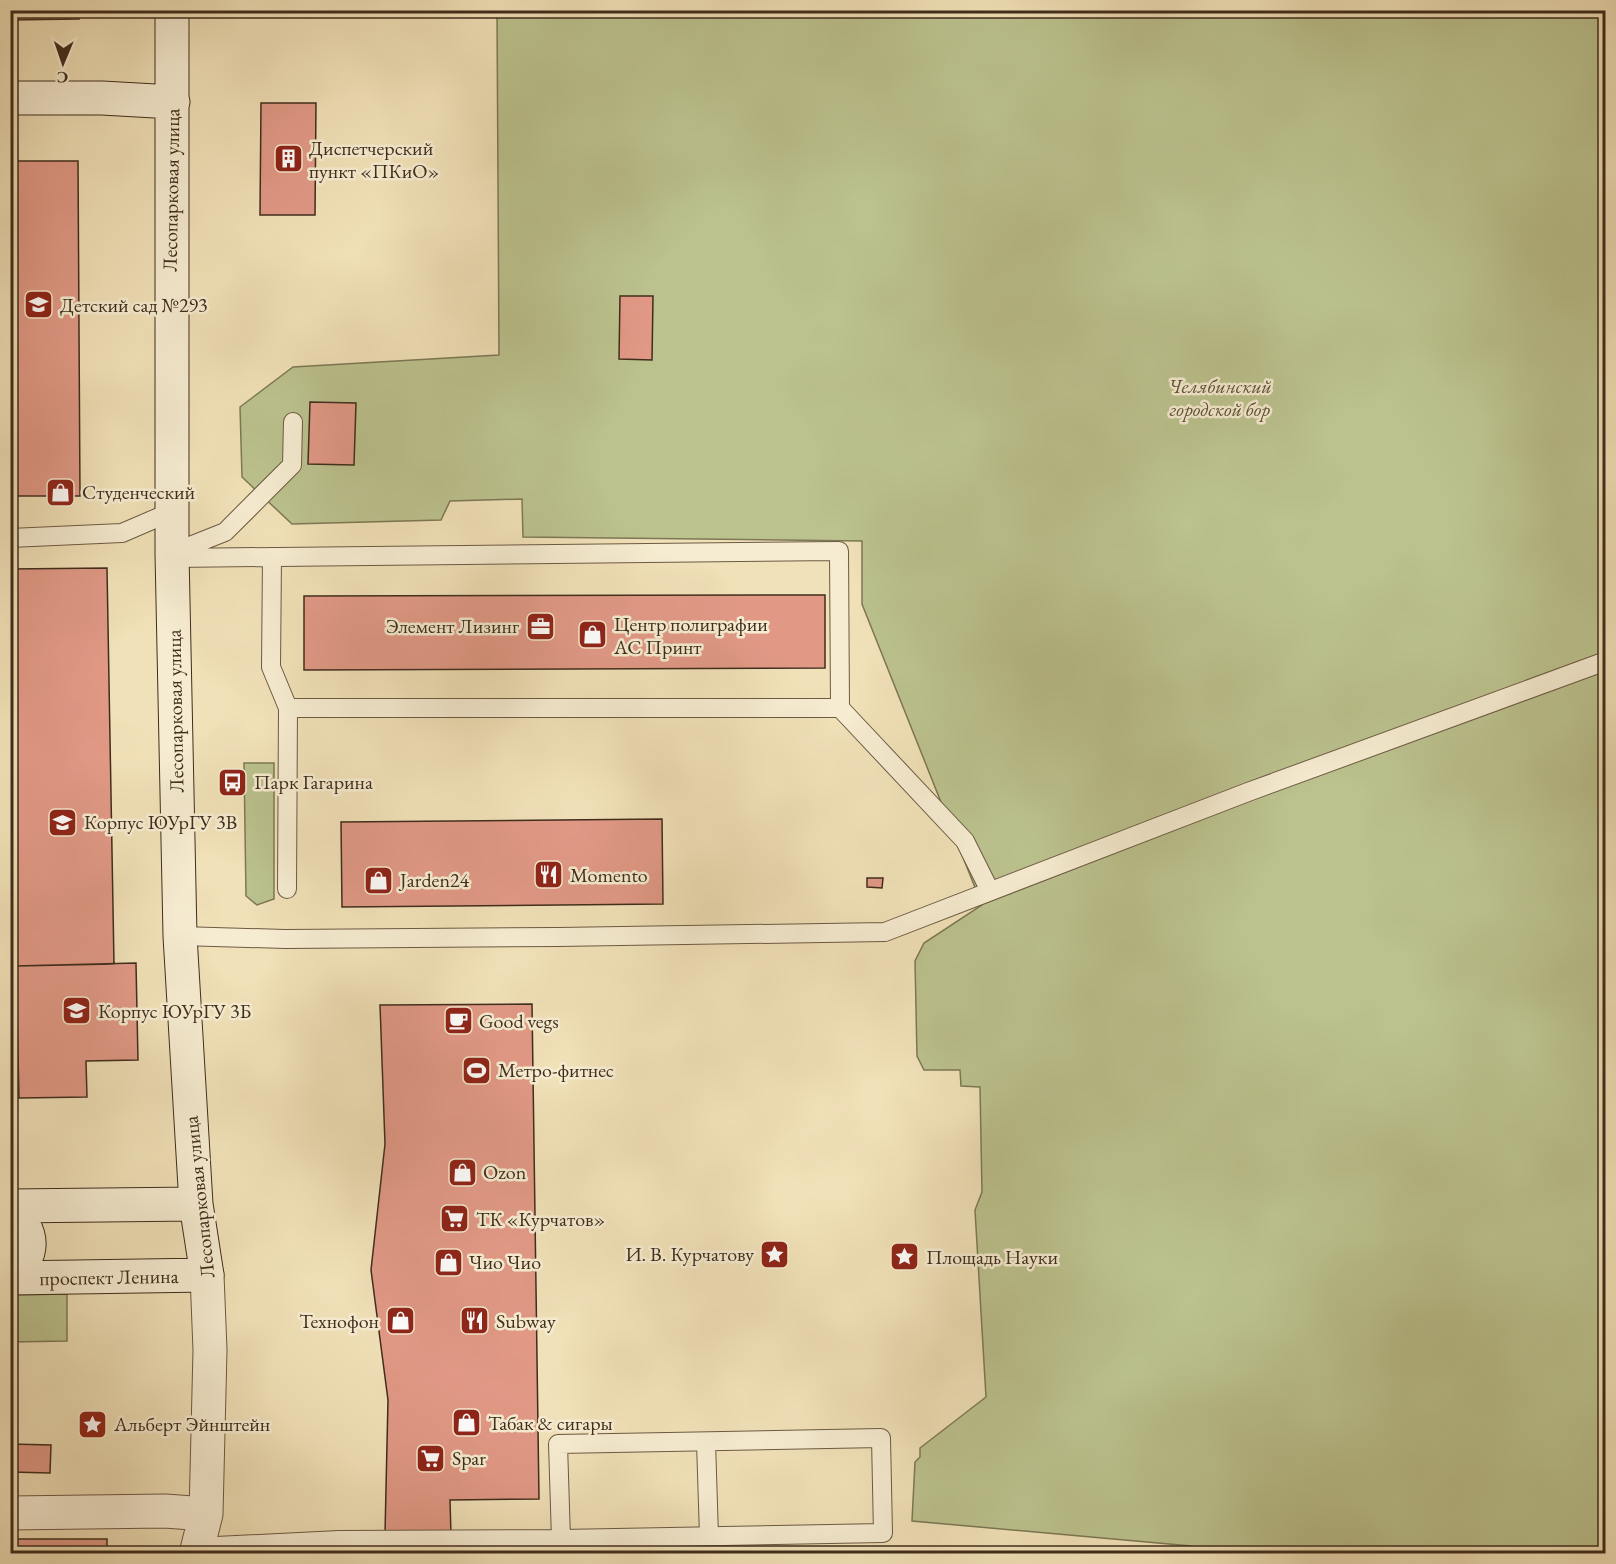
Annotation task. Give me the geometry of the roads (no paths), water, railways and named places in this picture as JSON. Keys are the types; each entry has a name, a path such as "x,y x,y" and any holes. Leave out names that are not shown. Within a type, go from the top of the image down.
{"main road":[{"name":"Лесопарковая улица","path":"172,10 170,306 172,555 180,936 196,1204 207,1275 210,1350 206,1514 196,1550"},
{"path":"10,98 172,102"},
{"path":"10,1206 196,1204"},
{"path":"10,1212 25,1225 30,1243 25,1260 10,1276"},
{"name":"проспект Ленина","path":"10,1276 207,1275"},
{"path":"10,1513 206,1514"}],"lane":[{"path":"172,555 225,532 292,465 293,422"},
{"path":"10,538 122,533 173,511"},
{"path":"172,555 272,557 839,551 840,708 965,841 990,891"},
{"path":"272,557 271,667 288,708 287,889"},
{"path":"180,936 285,939 885,932 1259,788 1605,661"},
{"path":"288,708 840,708"},
{"path":"196,1550 339,1540 561,1539 883,1533 881,1438 558,1444 561,1539"},
{"path":"706,1442 709,1536"}],"place":[{"name":"Диспетчерский пункт «ПКиО»","path":"288,159"},
{"name":"Детский сад №293","path":"39,305"},
{"name":"Студенческий","path":"61,492"},
{"name":"Элемент Лизинг","path":"540,626"},
{"name":"Центр полиграфии АС Принт","path":"593,635"},
{"name":"Парк Гагарина","path":"233,782"},
{"name":"Корпус ЮУрГУ 3В","path":"63,822"},
{"name":"Momento","path":"549,875"},
{"name":"Jarden24","path":"379,880"},
{"name":"Корпус ЮУрГУ 3Б","path":"77,1011"},
{"name":"Good vegs","path":"458,1021"},
{"name":"Метро-фитнес","path":"477,1070"},
{"name":"Ozon","path":"462,1172"},
{"name":"ТК «Курчатов»","path":"455,1219"},
{"name":"И. В. Курчатову","path":"775,1254"},
{"name":"Площадь Науки","path":"905,1257"},
{"name":"Чио Чио","path":"448,1262"},
{"name":"Технофон","path":"400,1321"},
{"name":"Subway","path":"475,1321"},
{"name":"Табак & сигары","path":"467,1423"},
{"name":"Альберт Эйнштейн","path":"93,1424"},
{"name":"Spar","path":"431,1458"}],"park label":[{"name":"Челябинский городской бор","path":"1220,398"}]}
